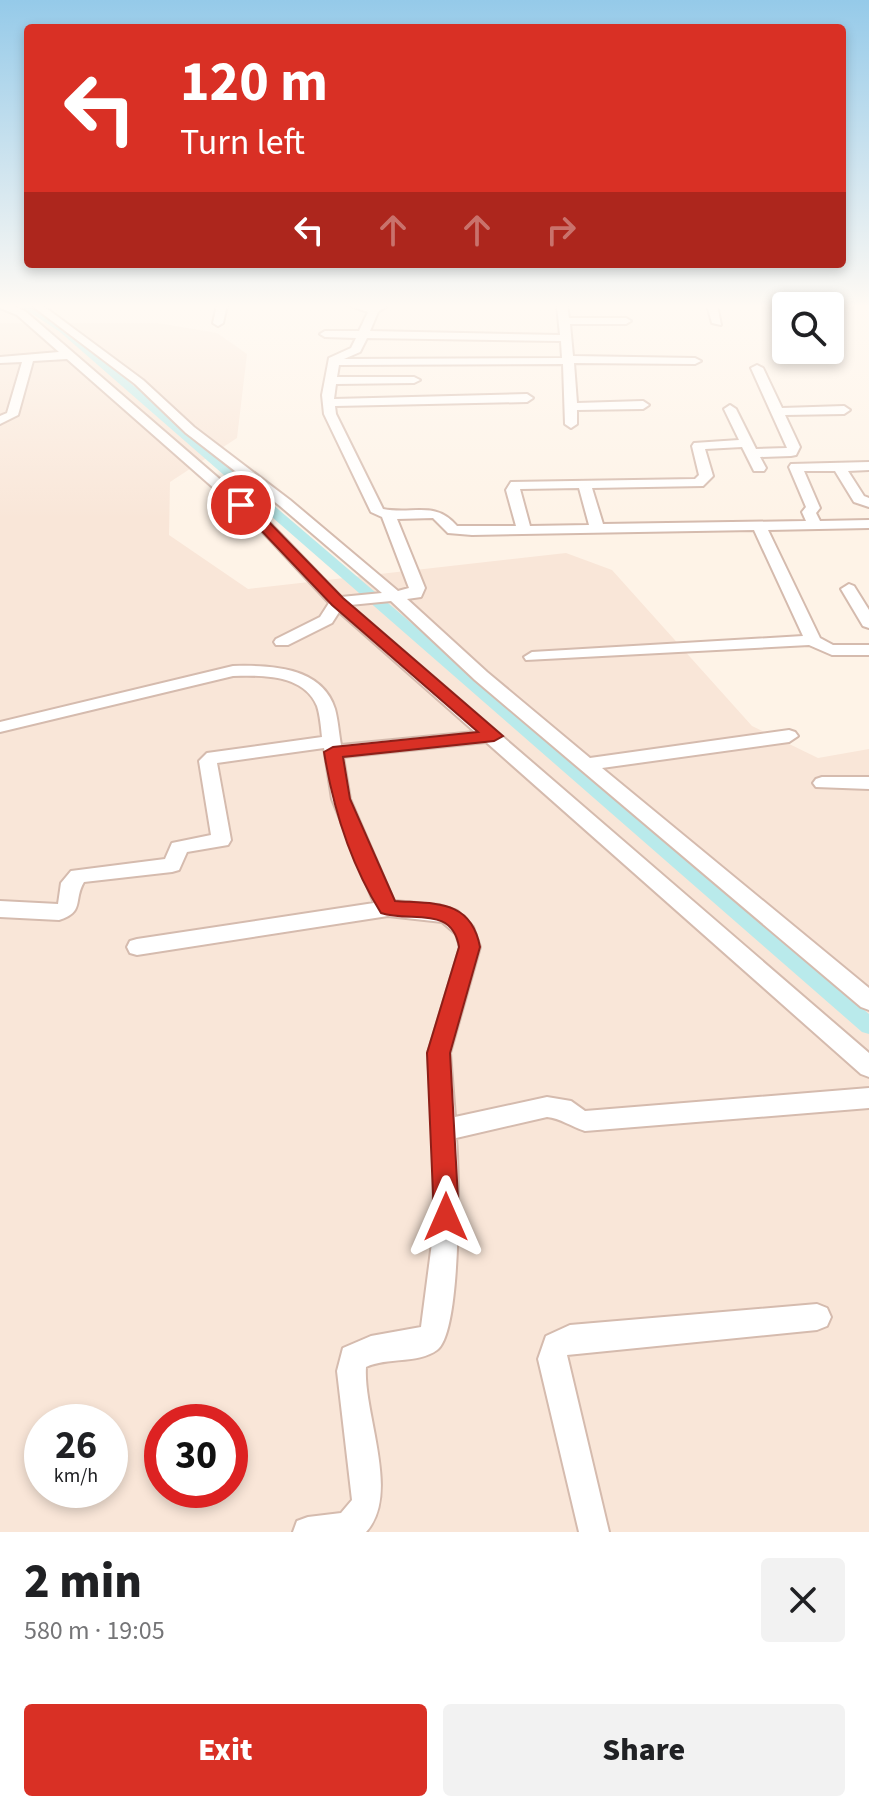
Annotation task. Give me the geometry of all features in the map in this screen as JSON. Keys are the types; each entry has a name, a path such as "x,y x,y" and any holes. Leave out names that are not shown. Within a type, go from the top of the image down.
{"street":[{"path":"0,420 12,415 23,376"},
{"path":"93,376 262,523 342,601 869,1067"},
{"path":"132,376 190,430 285,503 481,676 869,1001"},
{"path":"331,376 328,403 375,508 388,515 434,514 441,516 453,530 760,528 869,524"},
{"path":"568,376 571,424"},
{"path":"524,530 513,490 516,485 698,483 706,476 698,446 793,450 761,376"},
{"path":"330,381 414,380"},
{"path":"328,403 527,398"},
{"path":"570,407 643,405"},
{"path":"730,409 759,468"},
{"path":"779,412 844,410"},
{"path":"815,526 809,512 813,508 796,467 869,466"},
{"path":"839,467 859,499 869,503"},
{"path":"584,483 597,529"},
{"path":"282,642 326,620 342,601 416,594 417,588 388,515"},
{"path":"760,528 813,640 832,651 869,650"},
{"path":"849,589 869,623"},
{"path":"532,657 813,640"},
{"path":"0,727 206,675 262,670 304,680 321,693 341,799 388,908"},
{"path":"0,909 59,912 67,908 71,883 78,876 172,865 183,846 221,840 208,761 213,757 494,736"},
{"path":"589,764 789,736"},
{"path":"822,783 869,783"},
{"path":"137,947 388,908 456,917 467,931 470,947 439,1053 446,1235 434,1334 427,1341 371,1350 353,1358 351,1371 367,1500 363,1516 352,1525 335,1530 308,1532"},
{"path":"444,1130 547,1107 563,1108 573,1117 585,1121 869,1098"},
{"path":"594,1532 552,1359 556,1346 570,1339 817,1317"}],"shaded area":[{"path":"0,376 244,376 237,438 170,482 169,535 248,589 566,553 612,570 752,726 818,758 869,749 869,1532 0,1532"}],"waterway":[{"path":"117,376 869,1026"}],"route":[{"path":"241,505 337,602 494,736 333,752 341,799 348,819 388,908 439,912 456,917 467,931 470,947 439,1053 446,1217"}]}
